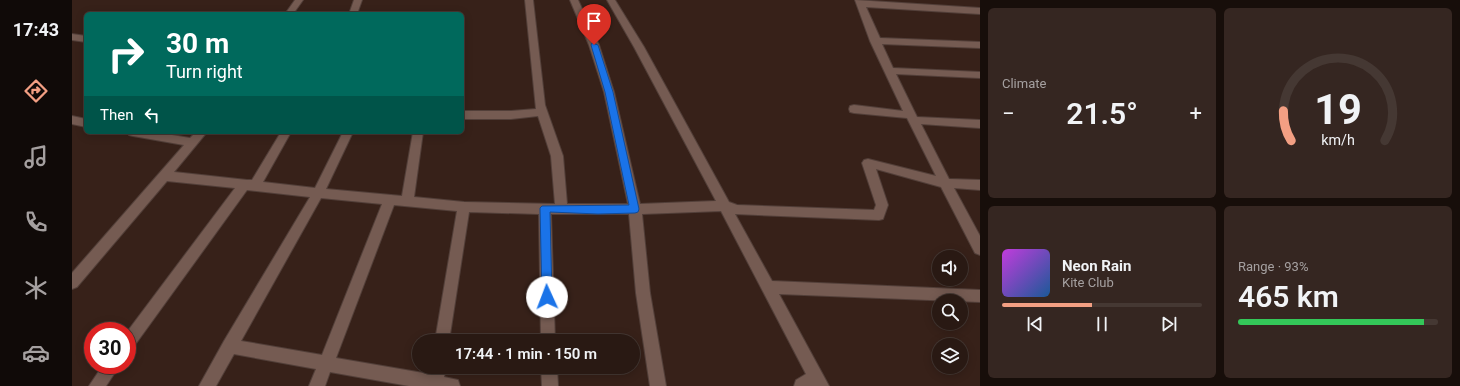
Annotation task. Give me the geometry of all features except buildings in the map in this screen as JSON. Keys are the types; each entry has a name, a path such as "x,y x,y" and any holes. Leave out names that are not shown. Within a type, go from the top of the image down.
{"street":[{"path":"290,12 299,0"},
{"path":"354,12 358,0"},
{"path":"529,0 541,112 557,156 561,209"},
{"path":"574,0 594,45 609,92 635,209 643,293 658,386"},
{"path":"611,0 639,47 818,381 802,386"},
{"path":"980,12 860,2 875,40 912,118 980,249"},
{"path":"72,37 84,39"},
{"path":"875,40 980,45"},
{"path":"890,72 980,75"},
{"path":"854,109 912,118 980,124"},
{"path":"464,115 511,115 541,112"},
{"path":"72,120 84,123"},
{"path":"143,134 193,144"},
{"path":"72,283 200,134"},
{"path":"244,185 256,185 285,134"},
{"path":"207,386 318,193 347,134"},
{"path":"407,201 418,134"},
{"path":"165,176 464,207 635,209 724,206 737,210 879,215 882,205 868,163 946,183 980,185"},
{"path":"136,332 244,185"},
{"path":"317,386 390,200"},
{"path":"443,334 464,207"},
{"path":"545,208 548,334"},
{"path":"768,287 980,296"},
{"path":"229,346 435,385 452,386"},
{"path":"97,386 106,374"},
{"path":"435,385 437,374"},
{"path":"549,374 550,386"}],"route":[{"path":"547,297 545,208 598,210 635,209 609,92 594,45"}]}
